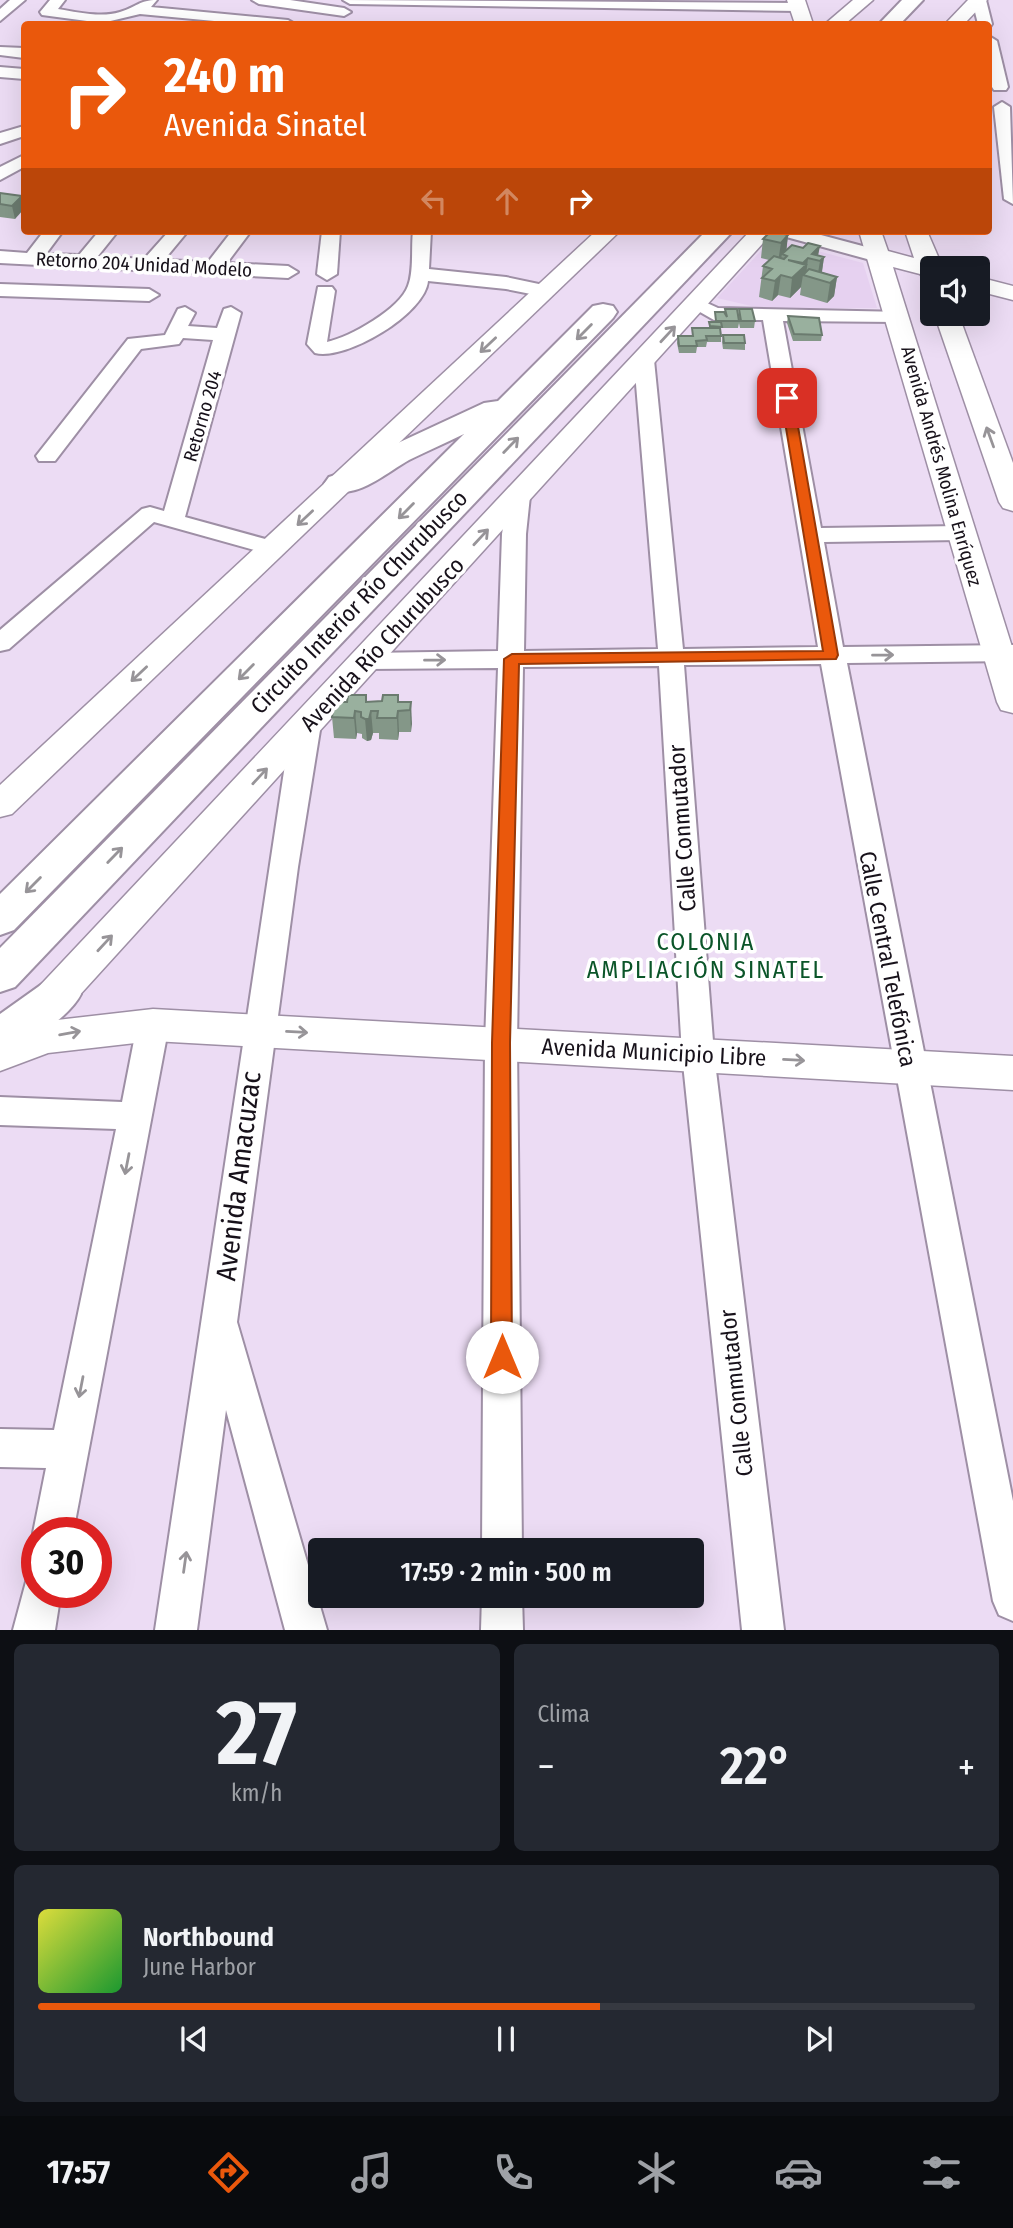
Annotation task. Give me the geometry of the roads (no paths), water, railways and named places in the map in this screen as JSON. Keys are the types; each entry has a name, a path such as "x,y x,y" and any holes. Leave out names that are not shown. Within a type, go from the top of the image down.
{"highway":[{"path":"892,21 914,0"},
{"name":"Circuito Interior Río Churubusco","path":"0,919 679,235"},
{"name":"Circuito Interior Río Churubusco","path":"0,975 716,235"},
{"path":"340,484 362,477 396,455 519,397"},
{"path":"2,1047 60,994"}],"main road":[{"path":"839,17 864,0"},
{"path":"957,21 978,0"},
{"path":"0,804 605,235"},
{"name":"Avenida Río Churubusco","path":"60,994 759,235"},
{"path":"918,235 926,256"},
{"path":"874,243 920,265"},
{"name":"Avenida Andrés Molina Enríquez","path":"874,243 960,533 1004,644 1013,702"},
{"path":"990,277 1013,283"},
{"path":"990,287 1013,293"},
{"path":"951,326 1013,502"},
{"name":"Avenida Municipio Libre","path":"2,1047 48,1037 153,1025 1013,1073"}],"street":[{"path":"0,17 18,0"},
{"path":"58,0 47,12 103,21"},
{"path":"259,0 327,9"},
{"path":"978,0 984,21"},
{"path":"302,21 327,9 378,1 716,4 800,10"},
{"path":"641,3 648,21"},
{"path":"318,21 348,4"},
{"path":"113,21 147,12 253,21"},
{"path":"3,51 21,53"},
{"path":"992,52 1001,87"},
{"path":"0,72 21,74"},
{"path":"1001,107 1013,199"},
{"path":"0,139 21,132"},
{"path":"0,159 21,148"},
{"path":"0,175 21,162"},
{"path":"32,259 51,235"},
{"path":"84,261 106,235"},
{"path":"159,264 177,235"},
{"path":"214,267 239,235"},
{"path":"331,235 317,344 322,349 349,344 387,318 414,294 419,274 422,235"},
{"path":"815,235 874,243"},
{"name":"Retorno 204 Unidad Modelo","path":"0,257 288,272"},
{"name":"Retorno 204 Unidad Modelo","path":"0,290 146,304 159,264"},
{"path":"419,274 506,283 545,291"},
{"path":"696,304 714,314 897,316"},
{"name":"Calle Central Telefónica","path":"772,316 829,646 1013,1601"},
{"name":"Retorno 204","path":"47,456 135,343 167,342 180,322 228,323 173,519"},
{"name":"Calle Conmutador","path":"644,360 670,649 698,1055 763,1629"},
{"path":"502,1538 501,1043 514,534 519,496"},
{"path":"0,643 143,516 158,514 272,548"},
{"path":"810,535 960,533"},
{"path":"375,652 1004,644"},
{"name":"Avenida Amacuzac","path":"176,1629 220,1322 257,1029 300,758 308,724"},
{"path":"56,1517 153,1025"},
{"path":"0,1111 136,1116"},
{"path":"220,1322 306,1629"},
{"path":"0,1448 69,1449"},
{"path":"34,1629 38,1608"},
{"path":"502,1608 502,1629"}],"district":[{"name":"COLONIA AMPLIACIÓN SINATEL","path":"706,956"}]}
